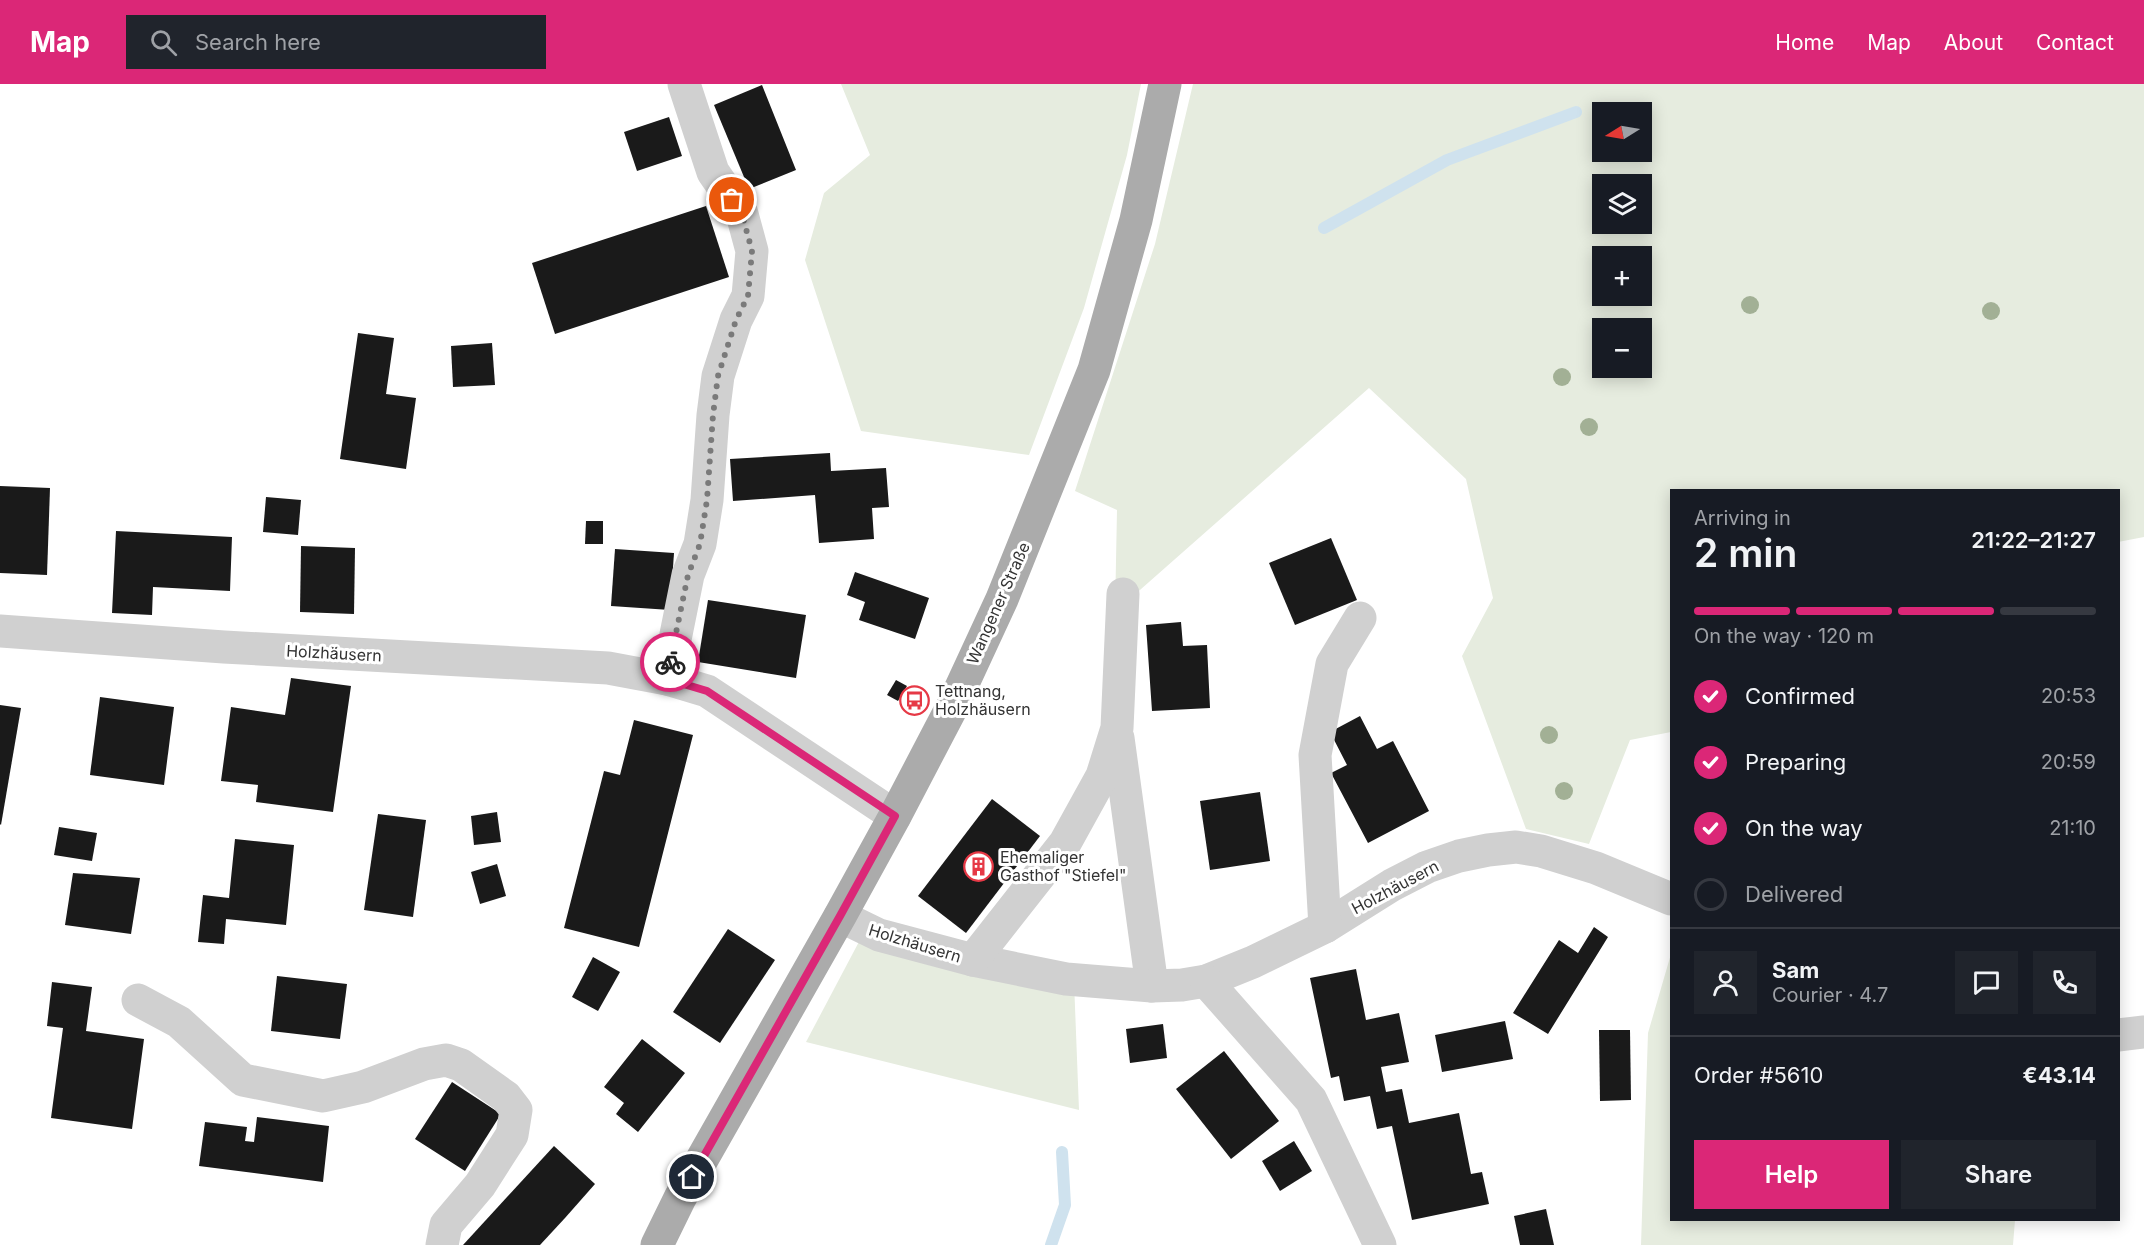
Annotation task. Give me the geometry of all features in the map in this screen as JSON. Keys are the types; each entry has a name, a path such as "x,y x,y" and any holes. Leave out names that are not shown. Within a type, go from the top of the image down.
{"main road":[{"name":"Wangener Straße","path":"657,1245 692,1177 895,816 952,707 1002,599 1094,370 1136,220 1165,84"}],"street":[{"path":"667,679 688,575 700,544 707,500 718,376 736,320 748,296 752,251 742,214 713,172 684,84"},
{"path":"1123,594 1116,728 1152,986"},
{"path":"1325,927 1315,755 1332,664 1360,618"},
{"name":"Holzhäusern","path":"0,631 236,648 608,668 667,679 707,691 895,816"},
{"path":"973,960 1065,843 1102,776 1116,728"},
{"name":"Holzhäusern","path":"840,916 879,935 973,960 1066,979 1152,986 1182,986 1206,981 1253,962 1325,927 1427,867 1459,856 1516,847 1541,851 1596,868 1670,899"},
{"path":"1206,981 1311,1100 1380,1245"},
{"path":"138,1000 179,1022 243,1080 323,1096 363,1087 424,1064 446,1060 461,1065 506,1097 516,1110 512,1135 480,1185 446,1226 442,1245"},
{"path":"2120,1035 2144,1032"}],"shaded area":[{"path":"841,84 1141,84 1127,155 1084,308 1029,455 861,431 805,260 824,193 870,155"},
{"path":"1193,84 2144,84 2144,537 2120,542 2120,489 1670,489 1670,732 1630,740 1589,844 1526,829 1462,656 1493,598 1466,479 1369,388 1115,612 1117,510 1075,491 1155,244"},
{"path":"871,919 1074,981 1079,1110 806,1042"},
{"path":"1670,957 1670,1221 2015,1221 2013,1245 1641,1245 1648,1033"}],"building":[{"path":"762,85 796,170 749,189 714,105"},
{"path":"669,117 682,156 637,171 624,132"},
{"path":"706,206 729,277 555,334 532,263"},
{"path":"358,333 394,338 386,394 416,398 406,469 340,459"},
{"path":"492,343 495,385 453,387 451,346"},
{"path":"830,453 831,471 886,468 889,507 872,508 874,539 819,543 815,495 733,501 730,459"},
{"path":"0,486 50,488 47,575 0,573"},
{"path":"266,497 301,500 298,535 263,532"},
{"path":"586,521 603,521 603,544 585,544"},
{"path":"116,531 232,537 230,591 153,587 152,615 112,613"},
{"path":"1331,538 1357,600 1295,625 1269,563"},
{"path":"301,546 355,548 354,614 300,612"},
{"path":"615,549 674,553 670,610 611,606"},
{"path":"855,572 929,598 915,639 859,620 865,602 847,595"},
{"path":"708,600 806,615 796,678 698,662"},
{"path":"1181,622 1183,646 1207,645 1210,708 1152,711 1146,625"},
{"path":"291,678 351,686 333,812 256,802 258,785 221,781 231,707 285,715"},
{"path":"896,680 907,686 898,701 887,695"},
{"path":"100,697 174,707 164,785 90,775"},
{"path":"0,705 21,708 1,825 0,824"},
{"path":"1360,716 1377,749 1393,741 1429,811 1368,843 1331,773 1347,765 1330,732"},
{"path":"634,720 693,735 639,947 564,928 604,771 620,775"},
{"path":"1260,792 1270,861 1210,870 1200,801"},
{"name":"Ehemaliger Gasthof \"Stiefel\"","path":"992,799 1040,836 966,933 918,896"},
{"path":"497,812 501,842 474,845 471,816"},
{"path":"378,814 426,820 413,917 364,910"},
{"path":"59,827 97,833 92,861 54,855"},
{"path":"235,839 294,845 286,925 226,919 224,944 198,942 203,895 229,898"},
{"path":"497,864 506,896 480,904 471,872"},
{"path":"73,873 140,878 131,934 65,925"},
{"path":"1594,927 1608,937 1548,1034 1513,1013 1559,940 1578,953"},
{"path":"728,929 775,960 720,1043 673,1012"},
{"path":"593,957 620,972 598,1011 572,997"},
{"path":"1356,969 1366,1020 1399,1013 1409,1062 1381,1067 1386,1092 1402,1089 1409,1123 1459,1113 1471,1174 1482,1172 1489,1204 1412,1220 1392,1126 1377,1129 1370,1096 1344,1101 1339,1076 1331,1078 1310,978"},
{"path":"277,976 347,984 340,1039 271,1031"},
{"path":"52,982 92,987 86,1031 144,1039 132,1129 51,1118 63,1028 47,1026"},
{"path":"1505,1021 1513,1059 1442,1072 1435,1035"},
{"path":"1163,1024 1167,1058 1130,1063 1126,1029"},
{"path":"1599,1030 1630,1030 1631,1100 1600,1101"},
{"path":"642,1039 685,1073 638,1132 616,1114 624,1103 604,1087"},
{"path":"1224,1051 1279,1121 1231,1159 1176,1089"},
{"path":"452,1082 501,1114 465,1171 415,1139"},
{"path":"257,1117 329,1126 323,1182 199,1166 205,1122 247,1127 245,1141 254,1142"},
{"path":"1294,1141 1312,1171 1280,1191 1262,1161"},
{"path":"554,1146 595,1184 565,1218 540,1245 463,1245"},
{"path":"1546,1209 1554,1245 1520,1245 1514,1216"}],"waterway":[{"path":"1324,228 1447,160 1576,112"},
{"path":"1051,1245 1065,1205 1062,1152"}],"way so far":[{"path":"670,662 688,575 700,544 707,500 718,376 736,320 748,296 752,251 742,214 732,200"}],"place":[{"name":"Tettnang, Holzhäusern","path":"914,700"},
{"name":"Ehemaliger Gasthof \"Stiefel\"","path":"979,866"}],"route":[{"path":"670,662 667,679 707,691 895,816 692,1177"}]}
